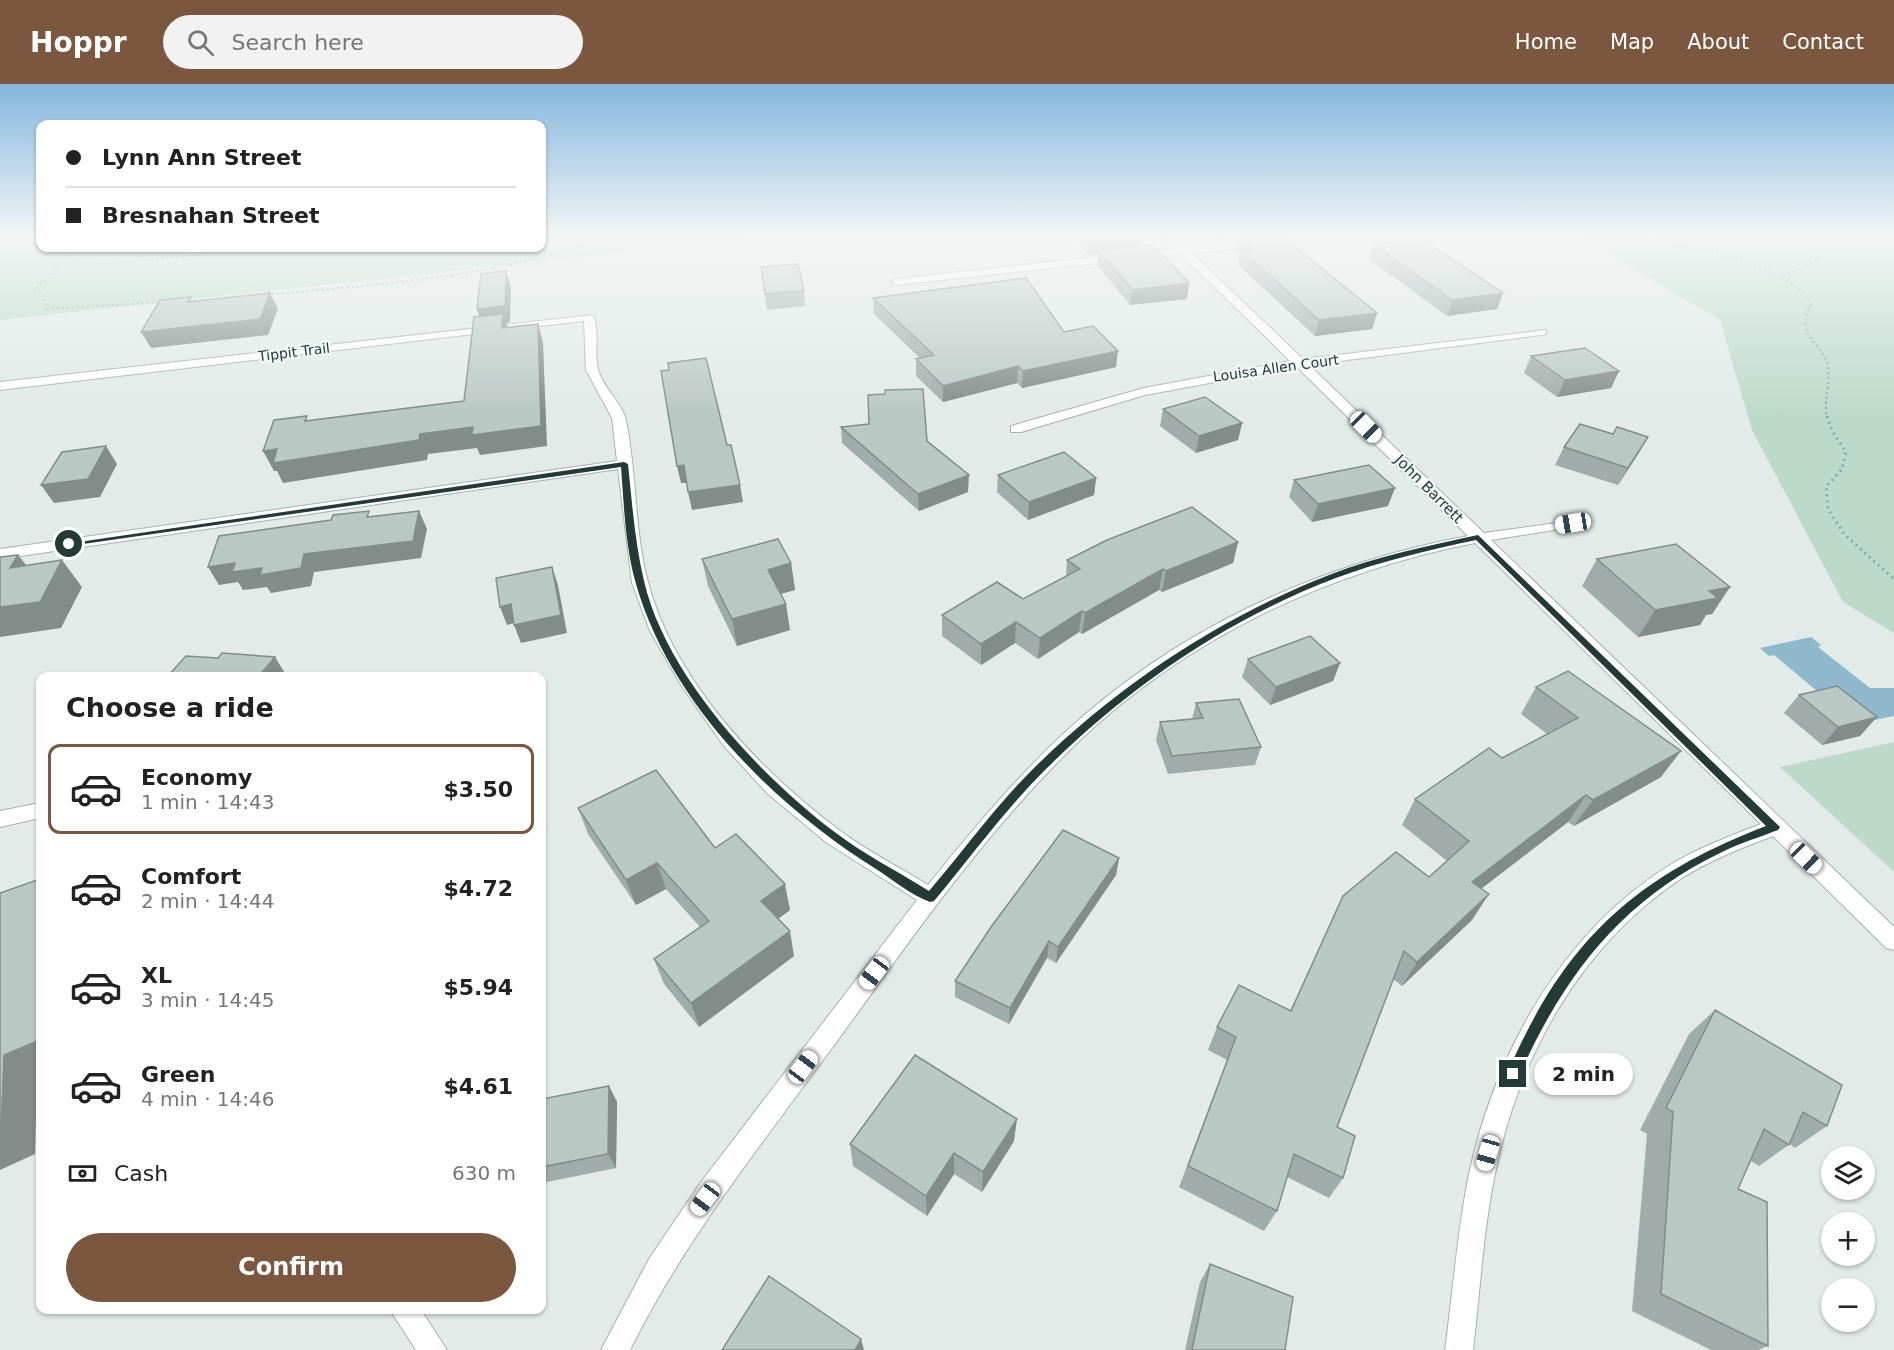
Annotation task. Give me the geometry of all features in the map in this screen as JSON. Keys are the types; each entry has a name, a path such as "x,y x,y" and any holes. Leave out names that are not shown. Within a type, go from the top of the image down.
{"street":[{"name":"John Barrett","path":"1233,296 1774,827 1894,941"},
{"name":"Tippit Trail","path":"0,386 589,317 592,370 619,418 624,464"},
{"name":"Louisa Allen Court","path":"1016,429 1084,407 1185,382 1302,363 1542,332"},
{"path":"0,554 624,464 632,538 640,583 658,631 687,681 729,740 774,788 834,837 930,897"},
{"path":"615,1350 634,1308 691,1218 930,897 1038,771 1108,706 1180,653 1255,611 1333,576 1406,553 1478,537 1573,523"},
{"path":"0,819 36,812"},
{"path":"1459,1350 1482,1174 1506,1091 1536,1022 1574,965 1617,917 1665,879 1719,849 1774,827"},
{"path":"407,1314 433,1350"}],"path":[{"path":"44,296 47,309 169,302"},
{"path":"1805,296 1811,304 1804,317 1807,333 1828,367 1824,400 1825,418 1846,452 1842,469 1826,487 1828,509 1844,534 1894,579"},
{"path":"181,301 215,299"}],"green space":[{"path":"0,296 221,296 0,320"},
{"path":"1679,296 1894,296 1894,633 1843,602 1752,430 1720,320"},
{"path":"1894,742 1894,872 1780,767"}],"water":[{"path":"1811,637 1821,645 1818,647 1870,688 1894,688 1894,716 1856,724 1774,655 1769,656 1760,648"}],"building":[{"path":"242,296 269,296 260,319 141,332 160,300 191,297 188,302"},
{"path":"478,296 505,296 505,306 477,309"},
{"path":"1039,296 1064,332 1093,326 1118,351 1023,371 1018,366 943,386 916,359 934,355 873,298"},
{"path":"1292,296 1356,296 1377,313 1319,320"},
{"path":"1446,296 1481,296 1452,300"},
{"path":"503,314 502,328 538,324 541,426 472,435 473,427 420,434 419,440 273,463 277,449 263,451 274,420 307,416 305,421 464,401 474,317"},
{"path":"1585,348 1619,371 1565,380 1531,356"},
{"path":"706,358 727,445 731,445 740,485 688,492 684,465 677,466 661,371 669,370 668,363"},
{"path":"923,389 927,441 969,475 918,494 841,427 869,424 868,395 885,394 885,390"},
{"path":"1205,397 1242,423 1199,436 1163,409"},
{"path":"1580,424 1613,434 1617,427 1648,437 1628,468 1564,447"},
{"path":"106,446 88,479 41,485 62,452"},
{"path":"1064,452 1096,478 1029,502 998,475"},
{"path":"1369,465 1395,488 1318,504 1294,480"},
{"path":"1192,507 1238,542 1166,571 1163,569 1085,613 1082,611 1040,638 1016,622 981,644 942,615 997,582 1023,599 1080,569 1067,560 1107,540"},
{"path":"369,511 367,517 419,511 413,541 304,554 301,568 260,575 262,568 232,572 235,563 208,567 219,536 331,520 333,515"},
{"path":"778,539 791,563 768,570 786,604 732,619 702,559"},
{"path":"1676,544 1730,587 1709,591 1718,598 1655,610 1597,559"},
{"path":"18,555 10,568 62,560 40,602 0,607 0,557"},
{"path":"552,567 561,615 514,625 511,604 500,607 496,578"},
{"path":"1310,636 1340,663 1276,687 1248,659"},
{"path":"222,653 275,657 262,672 172,672 186,656 218,658"},
{"path":"1568,671 1681,751 1593,800 1586,795 1472,882 1489,894 1417,962 1404,951 1337,1127 1355,1136 1343,1178 1294,1154 1277,1211 1188,1166 1236,1037 1217,1027 1239,985 1291,1011 1343,896 1396,852 1429,877 1469,841 1415,799 1489,748 1502,758 1578,718 1536,687"},
{"path":"1837,686 1877,717 1838,727 1799,695"},
{"path":"1239,699 1261,747 1172,756 1160,722 1203,718 1196,703"},
{"path":"656,770 715,848 736,834 785,884 761,901 790,931 691,1003 654,959 709,921 657,863 626,880 578,808"},
{"path":"1063,830 1119,858 1058,947 1049,941 1010,1008 955,981 991,927"},
{"path":"36,880 36,1042 4,1055 1,1133 0,1133 0,893"},
{"path":"1715,1010 1842,1085 1827,1126 1803,1112 1789,1145 1764,1129 1738,1189 1767,1202 1768,1346 1661,1294 1673,1112 1666,1108"},
{"path":"915,1055 1017,1119 983,1172 954,1153 926,1196 850,1144"},
{"path":"609,1086 608,1154 546,1166 546,1098"},
{"path":"1210,1264 1293,1297 1285,1350 1192,1350"},
{"path":"769,1276 861,1339 855,1350 722,1350"}],"route":[{"path":"69,544 624,464 632,538 640,583 658,631 687,681 729,740 774,788 834,837 930,897 1038,771 1108,706 1180,653 1255,611 1333,576 1406,553 1478,537 1774,827 1719,849 1665,879 1617,917 1574,965 1536,1022 1513,1074"}]}
